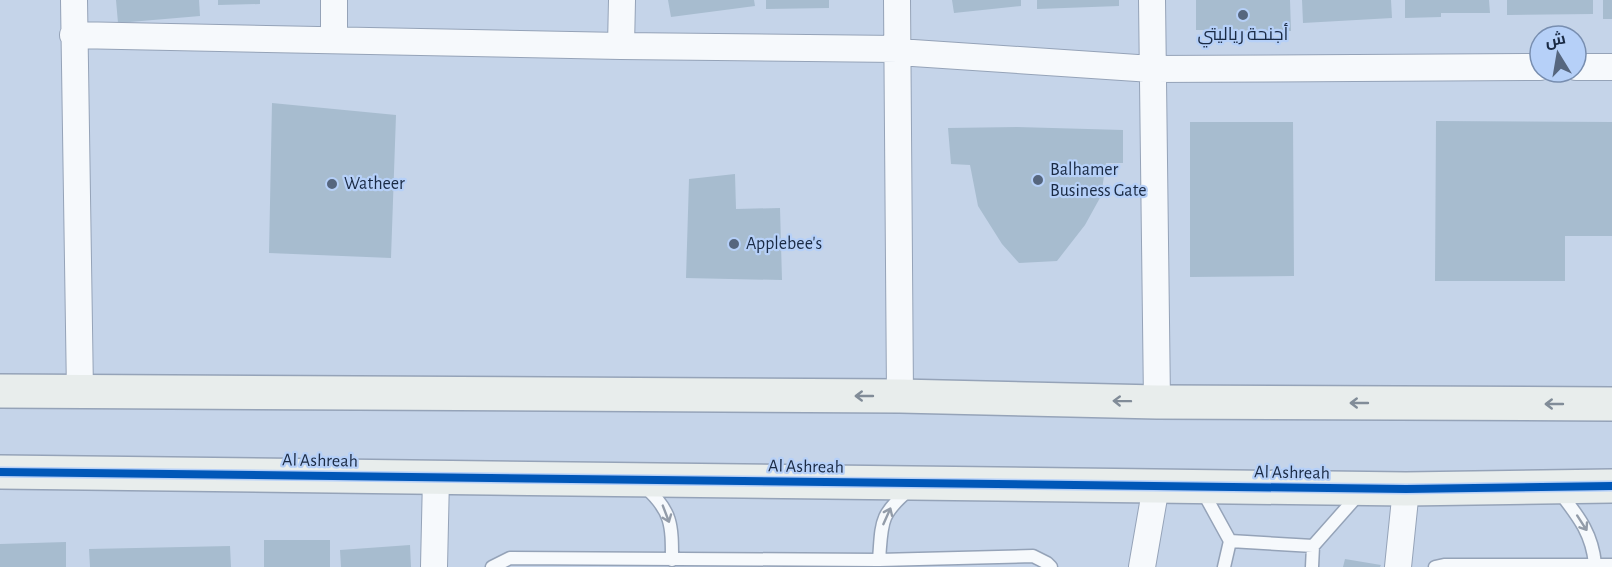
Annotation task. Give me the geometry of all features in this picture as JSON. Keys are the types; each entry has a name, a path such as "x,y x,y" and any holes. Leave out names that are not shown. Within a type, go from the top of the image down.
{"street":[{"path":"74,0 80,393"},
{"path":"334,0 334,40"},
{"path":"621,46 622,0"},
{"path":"897,0 900,396"},
{"path":"1152,0 1157,402"},
{"path":"73,35 898,50 1152,69 1528,67"},
{"path":"1588,67 1612,67"},
{"path":"0,391 900,396 1157,402 1612,404"},
{"name":"Al Ashreah","path":"0,472 1364,489 1612,486"},
{"path":"434,567 436,478"},
{"path":"1142,567 1156,486"},
{"path":"1398,567 1406,489"}],"lane":[{"path":"638,480 661,501 667,512 672,529 672,560"},
{"path":"879,560 882,526 886,512 917,483"},
{"path":"1200,487 1230,541 1224,567"},
{"path":"1555,487 1582,521 1594,550 1595,564"},
{"path":"1312,567 1313,546 1364,489"},
{"path":"1230,541 1313,546"},
{"path":"492,567 510,558 879,560 1033,556 1051,567"},
{"path":"1435,567 1444,565 1612,565"}],"building":[{"path":"116,0 199,0 200,16 118,23"},
{"path":"218,0 260,0 260,4 218,5"},
{"path":"668,0 754,0 755,6 671,17"},
{"path":"766,0 829,0 829,8 766,9"},
{"path":"952,0 1021,0 1021,6 954,13"},
{"path":"1037,0 1119,0 1119,6 1037,9"},
{"name":"أجنحة رياليتي","path":"1196,0 1290,0 1291,31 1196,30"},
{"path":"1302,0 1391,0 1392,18 1303,23"},
{"path":"1405,0 1489,0 1490,13 1441,13 1441,17 1405,18"},
{"path":"1507,0 1593,0 1593,14 1507,15"},
{"path":"1603,0 1612,0 1612,19 1603,19"},
{"name":"Watheer","path":"272,103 396,115 391,258 269,253"},
{"path":"1436,121 1612,122 1612,236 1565,236 1565,281 1435,281"},
{"path":"1190,122 1293,122 1294,276 1190,277"},
{"name":"Balhamer Business Gate","path":"948,128 1123,130 1123,163 1106,163 1101,196 1085,225 1057,261 1019,263 1002,244 978,206 970,165 951,164"},
{"name":"Applebee's","path":"735,174 736,209 780,208 782,280 686,278 689,179"},
{"path":"264,540 330,540 330,567 264,567"},
{"path":"66,542 66,567 0,567 0,544"},
{"path":"410,545 411,567 341,567 340,550"},
{"path":"230,546 231,567 90,567 89,549"},
{"path":"1345,559 1381,565 1380,567 1343,567"}],"cycle path":[{"path":"0,472 1406,489 1612,486"}],"place":[{"name":"أجنحة رياليتي","path":"1243,15"},
{"name":"Balhamer Business Gate","path":"1038,180"},
{"name":"Watheer","path":"332,184"},
{"name":"Applebee's","path":"734,244"}]}
